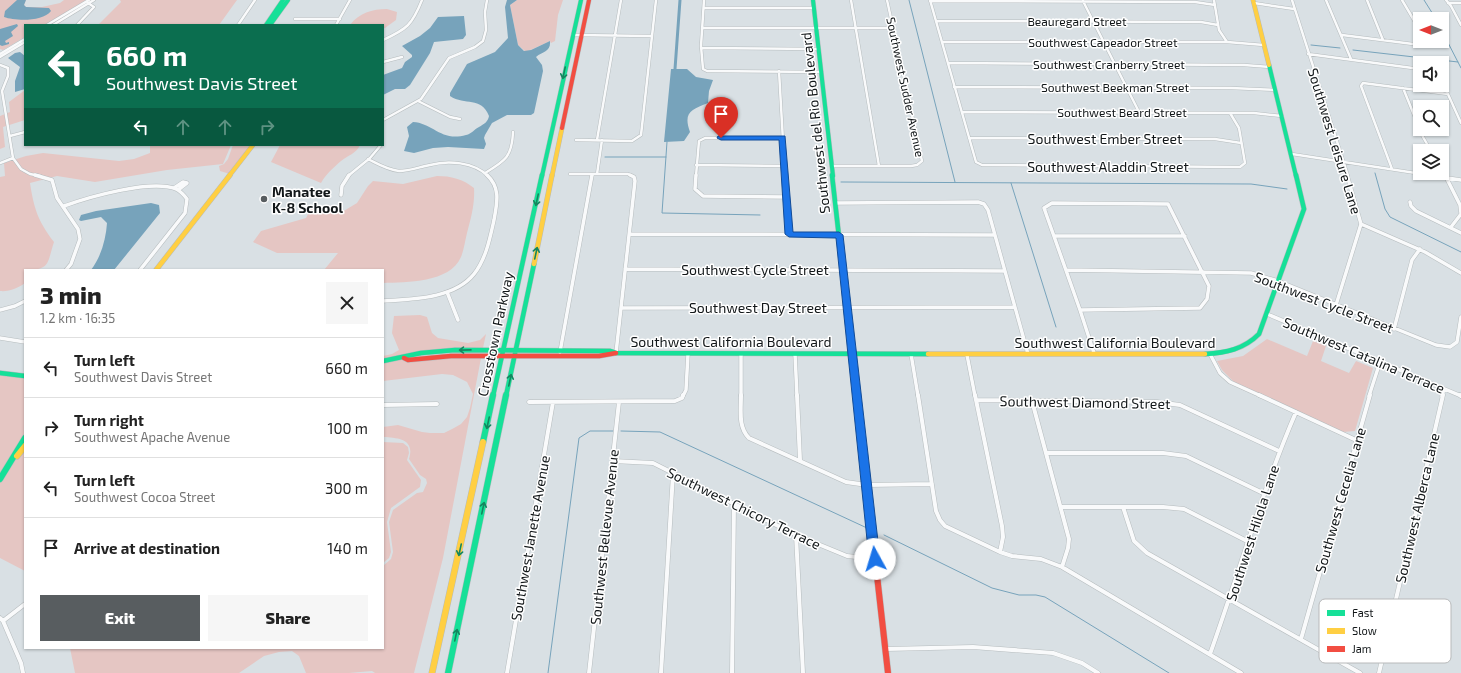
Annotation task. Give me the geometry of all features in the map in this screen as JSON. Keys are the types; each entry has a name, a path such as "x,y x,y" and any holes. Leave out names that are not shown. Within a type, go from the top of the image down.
{"street":[{"path":"49,24 94,0"},
{"path":"239,24 255,0"},
{"path":"267,24 283,0"},
{"path":"271,24 288,0"},
{"path":"337,24 350,0"},
{"path":"384,40 409,27 422,0"},
{"path":"384,119 418,101 427,92 449,58 480,44 484,40 486,35 484,9 487,0"},
{"name":"Crosstown Parkway","path":"432,673 580,0"},
{"name":"Crosstown Parkway","path":"448,673 589,0"},
{"path":"596,140 621,0"},
{"path":"576,140 632,141 641,135 656,0"},
{"path":"704,0 702,48 703,69 822,72"},
{"name":"Southwest del Rio Boulevard","path":"813,0 888,673"},
{"path":"831,166 879,166 851,0"},
{"name":"Southwest Sudder Avenue","path":"879,166 911,166 919,164 922,159 888,0"},
{"path":"1214,0 1220,32 1227,42"},
{"name":"Southwest Leisure Lane","path":"1292,0 1344,163 1361,224 1336,305"},
{"path":"1326,0 1351,59"},
{"path":"1367,0 1384,40"},
{"path":"1402,0 1413,19"},
{"path":"1446,0 1461,25"},
{"path":"969,138 930,1 1195,2 1215,5"},
{"path":"1083,1 1139,112"},
{"path":"55,24 88,2"},
{"path":"78,24 94,7 88,2"},
{"path":"1253,2 1294,8"},
{"name":"Southwest California Boulevard","path":"404,358 408,360 451,356 599,356 616,353 852,353 967,355 1230,353 1254,341 1258,334 1267,314 1304,209 1292,154 1253,2"},
{"path":"1448,2 1461,3"},
{"path":"704,8 814,8"},
{"path":"295,19 340,18"},
{"name":"Beauregard Street","path":"936,21 1201,22 1218,24"},
{"path":"703,28 894,28"},
{"path":"573,35 652,36"},
{"path":"1342,35 1413,44"},
{"path":"0,54 24,40"},
{"name":"Southwest Capeador Street","path":"942,42 1227,42 1264,45"},
{"path":"0,57 24,43"},
{"path":"702,48 818,49"},
{"path":"1308,54 1413,68"},
{"path":"384,62 402,57"},
{"name":"Southwest Cranberry Street","path":"948,63 1249,65 1270,67"},
{"path":"0,64 8,68 8,76 2,91 14,158 21,171 52,180 56,198 64,206 78,229 80,239 71,264 67,269"},
{"path":"779,71 789,234"},
{"path":"1392,169 1360,86 1363,83 1448,94 1461,123"},
{"name":"Southwest Beekman Street","path":"954,87 1230,88 1275,90"},
{"path":"1403,88 1427,144"},
{"path":"418,101 450,117 460,119"},
{"name":"Southwest Beard Street","path":"962,112 1260,113 1282,116"},
{"path":"1230,113 1238,125 1242,142"},
{"path":"10,136 24,132"},
{"path":"486,173 509,156 512,148 513,132"},
{"path":"783,138 705,138 699,141 695,189 703,196 787,197"},
{"name":"Southwest Ember Street","path":"969,138 1215,139 1242,142"},
{"name":"Southwest Aladdin Street","path":"969,138 976,162 982,165 1240,167 1245,163 1242,142"},
{"path":"597,174 602,140"},
{"path":"157,269 252,146"},
{"path":"341,195 340,189 347,177 356,167 374,155 380,146"},
{"path":"1292,154 1344,163 1413,172"},
{"path":"0,163 14,158"},
{"path":"368,159 400,172 443,163 476,168 486,173 496,184 498,192 498,200 484,255 481,264 469,279 447,292 431,296 384,301"},
{"path":"696,166 784,166"},
{"path":"570,174 625,174 632,176 635,184 616,353"},
{"path":"560,352 592,174"},
{"path":"1449,177 1461,180"},
{"path":"1448,180 1460,205 1461,213 1451,227"},
{"path":"174,188 183,182 187,183 186,186 178,190"},
{"path":"64,206 81,199 145,187 156,186 174,188 178,190 187,199 184,213 141,269"},
{"path":"836,203 978,202 984,204 988,210 1028,354"},
{"path":"1410,202 1411,206 1416,211 1461,233"},
{"path":"1080,310 1200,308 1207,299 1209,286 1168,204 1052,203 1044,208 1094,354"},
{"path":"1361,224 1420,249 1461,273"},
{"path":"630,234 995,235"},
{"path":"1054,236 1185,236"},
{"path":"1394,329 1412,260 1420,249"},
{"name":"Southwest Cycle Street","path":"625,269 1005,271"},
{"name":"Southwest Cycle Street","path":"1066,270 1251,273 1278,281 1436,345 1450,347 1457,342 1461,317"},
{"path":"447,292 458,320"},
{"path":"0,310 15,306 24,302"},
{"name":"Southwest Day Street","path":"621,308 1015,307"},
{"name":"Southwest Catalina Terrace","path":"1267,314 1461,396"},
{"path":"0,338 24,342"},
{"name":"Southwest California Boulevard","path":"384,361 404,358 409,355 439,351 610,351 616,353"},
{"path":"529,402 675,401 682,398 686,390 688,354"},
{"path":"741,354 741,424 743,432 749,438 846,482 866,485 932,484"},
{"path":"795,354 800,460"},
{"path":"910,354 936,511 940,520 946,526 1000,552 1012,556 1042,559 1062,567 1241,673"},
{"path":"1210,354 1220,373 1230,382 1356,440"},
{"path":"967,355 1002,526 1003,537 1000,552"},
{"name":"Southwest Cecelia Lane","path":"1301,639 1356,440 1380,362"},
{"path":"0,373 24,376"},
{"name":"Southwest Alberca Lane","path":"1396,599 1444,389"},
{"name":"Southwest Diamond Street","path":"976,400 1157,402 1180,405 1279,451"},
{"path":"1032,401 1061,507 1069,545 1062,567"},
{"name":"Southwest Janette Avenue","path":"507,673 553,402"},
{"name":"Southwest Bellevue Avenue","path":"589,673 619,402"},
{"path":"384,405 437,404"},
{"name":"Southwest Hilola Lane","path":"1210,654 1230,599 1247,541 1265,494 1279,451 1296,412"},
{"path":"0,479 24,440"},
{"path":"4,472 24,447"},
{"path":"1046,452 1163,452 1186,456 1265,494"},
{"name":"Southwest Chicory Terrace","path":"613,461 653,463 796,535 847,556 875,559"},
{"path":"661,673 673,474"},
{"path":"732,673 734,504"},
{"path":"1061,507 1163,507 1184,509 1247,541"},
{"path":"1123,507 1130,532 1137,545 1147,553 1319,649"},
{"path":"796,535 803,673"},
{"path":"22,673 21,663 2,619 24,605"},
{"path":"886,649 973,647 1053,653 1082,663 1098,673"},
{"path":"1343,663 1360,673"},
{"name":"Southwest Alberca Lane","path":"1379,673 1381,663"}],"shaded area":[{"path":"0,0 26,0 24,5 26,7 42,7 60,3 64,0 86,0 47,24 24,24 24,38 3,50 0,49"},
{"path":"120,0 237,0 220,24 99,24 121,2"},
{"path":"517,0 563,0 558,15 555,41 551,43 550,41 526,52 518,45 510,5"},
{"path":"387,9 397,12 396,20 385,28 384,24 351,24 357,17 366,12"},
{"path":"24,91 24,120 3,127 5,147 0,149 0,116 10,112 9,102"},
{"path":"150,146 231,146 223,164 167,170 95,182 57,176 30,183 33,200 40,221 54,242 49,260 44,267 40,269 24,269 24,284 7,291 0,291 0,177 5,176 4,163 26,156 43,153 119,161 134,159 150,153"},
{"path":"233,146 250,146 230,174 220,171 219,166 224,164 228,159"},
{"path":"279,146 360,146 332,169 321,183 271,162"},
{"path":"437,176 452,177 466,182 474,188 471,216 461,257 455,266 438,276 415,281 384,283 384,269 325,269 338,253 277,253 253,242 261,231 306,218 314,203 332,213 342,212 357,203 373,181 403,184"},
{"path":"420,315 427,317 432,333 438,338 468,343 480,340 486,334 483,348 421,351 384,360 384,356 392,354 399,350 392,333 394,316"},
{"path":"1267,339 1307,356 1313,341 1326,346 1321,361 1349,373 1356,361 1373,368 1355,431 1343,432 1234,382 1222,370 1217,361 1243,356"},
{"path":"481,358 443,558 414,673 375,673 372,671 349,673 306,673 299,656 292,651 279,652 264,656 239,673 75,673 70,649 384,649 384,565 391,559 393,552 389,522 393,510 417,493 423,492 427,483 426,479 420,475 409,459 410,447 408,444 400,439 384,437 384,427 398,425 422,432 444,433 461,424 467,417 473,394 467,382 453,375 442,374 384,381 384,363 403,359"},
{"path":"0,375 24,378 24,570 0,558"},
{"path":"384,442 403,443 408,447 409,453 407,460 421,480 420,487 391,508 387,522 391,552 389,558 384,562"}],"water":[{"path":"17,0 26,0 24,5 26,7 49,8 51,11 47,15 29,20 4,17 5,11"},
{"path":"507,0 517,0 510,5 518,45 524,51 531,50 550,41 548,49 536,57 542,65 543,71 534,113 531,115 507,115 492,123 484,138 486,144 484,149 448,147 433,148 414,153 404,151 409,136 407,127 413,122 426,125 450,136 457,136 470,134 487,121 489,116 482,106 472,102 456,99 450,96 450,93 467,64 495,52 508,38 505,7"},
{"path":"464,16 466,35 463,39 434,42 430,53 410,85 405,89 395,89 384,94 384,75 402,68 405,62 412,57 412,55 402,46 420,36 430,28 438,17"},
{"path":"17,24 18,26 11,32 13,36 5,41 6,43 9,42 9,44 2,46 0,45 0,29"},
{"path":"20,52 24,55 24,89 15,92 15,81 20,67 8,58 15,53"},
{"path":"671,69 687,69 696,77 713,80 709,91 708,103 693,110 688,116 687,120 690,132 684,141 664,142"},
{"path":"151,203 159,205 160,213 115,269 92,269 98,259 102,248 107,223 101,217 81,221 79,220 81,215 96,211"}],"waterway":[{"path":"675,69 680,0"},
{"path":"909,0 955,182"},
{"path":"1424,0 1432,12"},
{"path":"1311,45 1340,48"},
{"path":"1449,45 1458,62"},
{"path":"1353,50 1458,62"},
{"path":"1458,62 1461,68"},
{"path":"666,157 667,142"},
{"path":"605,157 666,157"},
{"path":"666,157 662,213 760,215"},
{"path":"1375,173 1385,209 1390,217 1461,252"},
{"path":"841,182 1251,184 1287,189"},
{"path":"1011,183 1056,327"},
{"path":"548,673 579,438 590,431 613,431"},
{"path":"621,431 660,432 867,528"},
{"path":"884,535 992,588 1019,595 1036,595 1045,597 1169,673"}],"traffic: fast":[{"path":"267,24 283,0"},
{"path":"271,24 288,0"},
{"path":"483,442 581,0"},
{"path":"813,0 866,478"},
{"path":"1205,354 1235,350 1248,344 1259,334 1304,209 1269,65"},
{"path":"448,673 534,264"},
{"path":"384,361 421,353 455,350 610,351 616,353 928,354"},
{"path":"0,373 24,376"},
{"path":"0,479 24,440"}],"traffic: slow":[{"path":"1253,0 1269,65"},
{"path":"534,264 562,128"},
{"path":"157,269 252,146"},
{"path":"928,354 1205,354"},
{"path":"432,673 483,442"},
{"path":"17,456 24,447"}],"traffic: jam":[{"path":"562,128 589,0"},
{"path":"404,358 408,360 451,356 599,356 616,353"},
{"path":"866,478 888,673"}],"place":[{"name":"Manatee K-8 School","path":"264,199"}],"route":[{"path":"721,138 783,138 789,234 839,235 875,559"}]}
